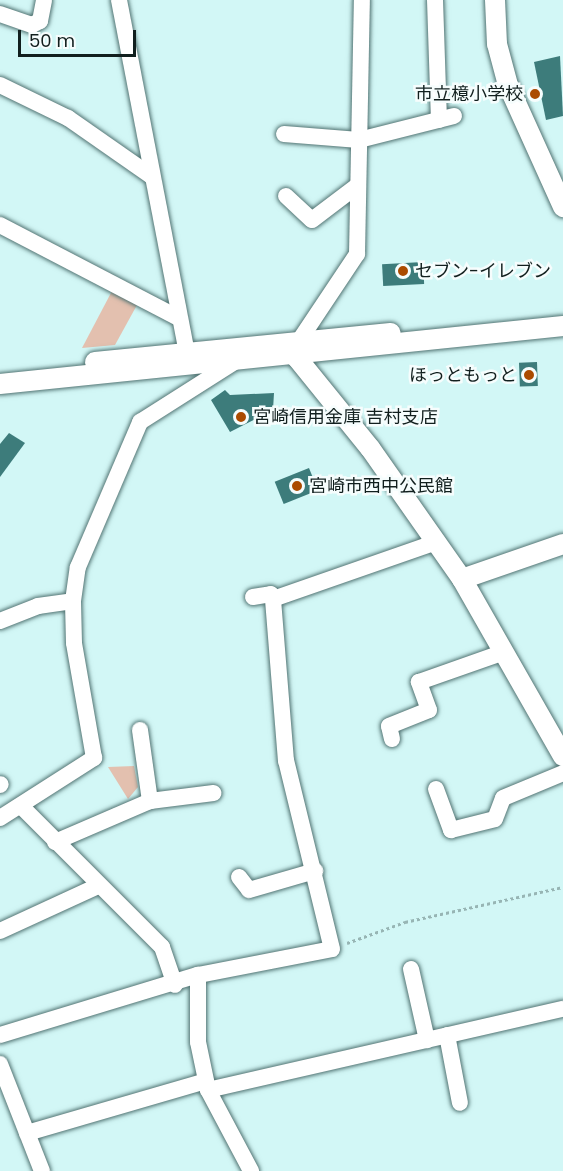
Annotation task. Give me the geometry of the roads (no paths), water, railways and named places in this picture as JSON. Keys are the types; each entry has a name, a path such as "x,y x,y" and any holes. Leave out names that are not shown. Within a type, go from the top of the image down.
{"street":[{"path":"0,14 32,25 40,21 44,0"},
{"path":"119,0 177,317 188,359"},
{"path":"298,349 357,254 362,0"},
{"path":"284,134 359,140 446,118 435,0"},
{"path":"495,0 497,44 508,85 563,207"},
{"path":"0,85 68,118 151,176"},
{"path":"286,196 312,220 357,186"},
{"path":"0,225 177,317"},
{"path":"0,384 188,359 233,363 298,349 563,320"},
{"path":"0,372 188,359 563,326"},
{"path":"298,349 462,579 563,756"},
{"path":"0,818 22,807 94,758 73,601 78,567 140,422 233,363"},
{"path":"273,598 437,542"},
{"path":"462,579 563,544"},
{"path":"0,1035 175,985 198,975 332,949 315,871 286,761 273,598 271,594 253,597"},
{"path":"0,621 38,606 73,601"},
{"path":"392,739 389,726 429,710 419,682 504,652"},
{"path":"140,730 150,801"},
{"path":"436,789 451,830 495,819 503,798 563,773"},
{"path":"55,842 150,801 213,794"},
{"path":"22,807 98,886 162,947 175,985"},
{"path":"239,877 249,890 315,871"},
{"path":"0,931 98,886"},
{"path":"411,969 427,1040"},
{"path":"198,975 198,1042 207,1086 251,1171"},
{"path":"27,1133 207,1086 563,1009"},
{"path":"447,1035 460,1103"},
{"path":"2,1071 42,1171"}],"place":[{"name":"市立檍小学校","path":"535,94"},
{"name":"セブン-イレブン","path":"403,271"},
{"name":"ほっともっと","path":"529,375"},
{"name":"宮崎信用金庫 吉村支店","path":"241,417"},
{"name":"宮崎市西中公民館","path":"297,486"}]}
